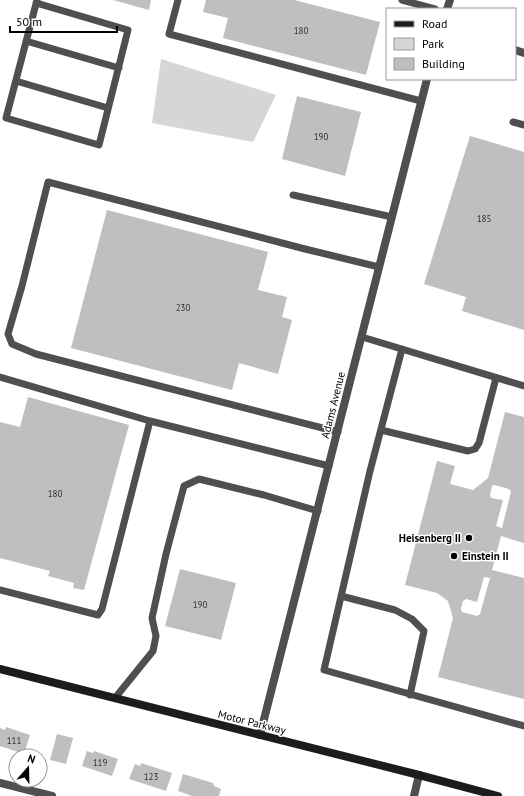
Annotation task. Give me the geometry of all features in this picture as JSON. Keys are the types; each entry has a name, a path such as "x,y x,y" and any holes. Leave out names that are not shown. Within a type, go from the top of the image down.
{"main road":[{"name":"Motor Parkway","path":"0,669 498,796"}],"street":[{"name":"Adams Avenue","path":"260,735 427,80"},
{"path":"414,796 419,775"},
{"path":"0,783 52,796"}],"lane":[{"path":"178,0 169,34 421,101"},
{"path":"402,0 432,8"},
{"path":"37,1 128,30 99,145 6,118 37,1"},
{"path":"26,41 119,68"},
{"path":"16,81 108,108"},
{"path":"513,122 524,125"},
{"path":"338,432 36,354 12,344 8,334 48,182 379,267"},
{"path":"293,195 392,217"},
{"path":"362,337 524,386"},
{"path":"402,349 381,430 324,670 524,726"},
{"path":"0,378 150,420 329,466"},
{"path":"381,430 468,451 475,449 479,443 496,378"},
{"path":"0,590 98,615 102,609 150,420"},
{"path":"116,698 153,651 156,636 152,618 166,554 184,486 199,479 264,495 318,511"},
{"path":"341,596 395,610 412,619 424,631 410,694"}],"green space":[{"path":"161,59 276,95 253,142 152,123"}],"building":[{"path":"113,0 151,0 149,10"},
{"path":"206,0 294,0 380,22 366,75 223,38 228,18 203,12"},
{"path":"297,96 361,112 345,176 282,159"},
{"path":"470,136 524,152 524,330 462,311 466,297 424,284"},
{"path":"107,210 268,252 258,290 287,297 282,317 292,320 278,374 239,363 232,390 71,348"},
{"path":"28,397 129,425 84,590 73,588 74,583 48,576 50,571 0,558 0,422 20,427"},
{"name":"Einstein II","path":"505,412 524,417 524,543 501,536 492,570 524,578 524,699 438,677 453,618 448,601 437,593 405,585 437,461 455,466 450,484 473,490 488,478","holes":["494,485 509,489 511,492 502,528 496,526 503,500 491,498 490,495 492,486","484,577 490,578 480,614 477,616 462,612 461,609 463,601 466,599 477,602"]},
{"path":"180,569 236,583 221,640 165,626"},
{"path":"6,727 30,735 26,748 8,749 0,746 0,728 5,730"},
{"path":"57,734 73,738 66,764 50,760"},
{"path":"87,751 93,753 94,751 118,759 112,776 82,766"},
{"path":"141,763 172,773 166,791 129,779 135,764 140,766"},
{"path":"183,774 213,783 214,786 221,789 219,796 192,796 178,791"}],"place":[{"name":"Heisenberg II","path":"469,538"},
{"name":"Einstein II","path":"454,556"}]}
